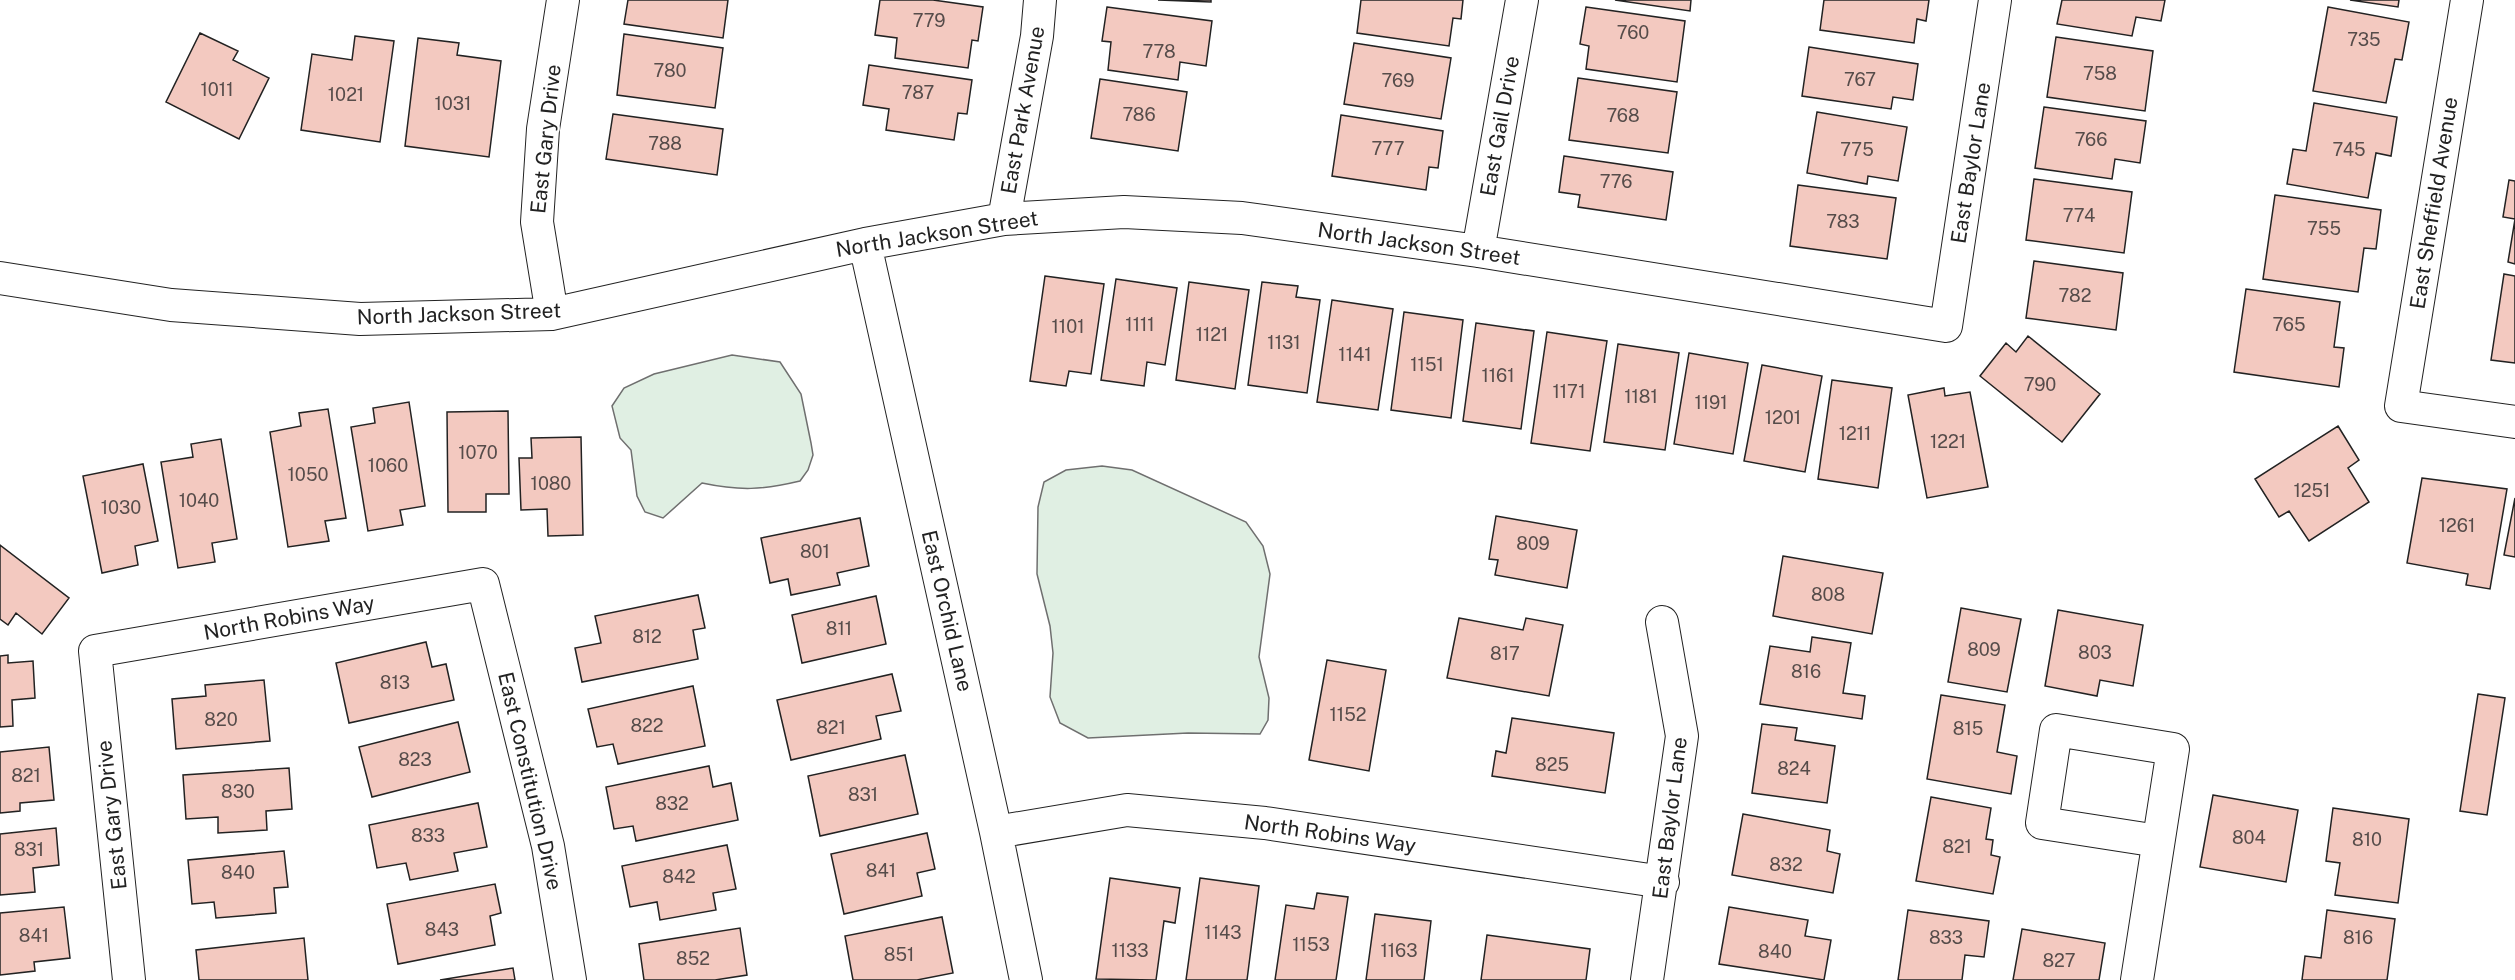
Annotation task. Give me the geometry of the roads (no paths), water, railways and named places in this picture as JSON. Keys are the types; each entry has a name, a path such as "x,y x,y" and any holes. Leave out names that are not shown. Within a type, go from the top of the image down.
{"street":[{"name":"East Gary Drive","path":"552,314 537,222 543,129 563,0"},
{"name":"East Park Avenue","path":"1004,219 1037,36 1040,0"},
{"name":"East Gail Drive","path":"1478,251 1522,0"},
{"name":"East Baylor Lane","path":"1946,326 1995,0"},
{"name":"East Sheffield Avenue","path":"2467,0 2401,406 2515,422"},
{"name":"North Jackson Street","path":"0,278 171,305 360,319 552,314 865,244 1004,219 1124,212 1242,218 1478,251 1946,326"},
{"name":"East Orchid Lane","path":"865,244 996,832 1026,980"},
{"name":"North Robins Way","path":"95,651 483,584"},
{"name":"East Constitution Drive","path":"483,584 548,846 570,980"},
{"name":"East Baylor Lane","path":"1647,980 1663,882 1682,736 1662,622"},
{"name":"East Gary Drive","path":"95,651 129,980"},
{"path":"2137,980 2173,749 2056,730 2042,823 2158,841"},
{"name":"North Robins Way","path":"996,832 1127,810 1265,823 1663,882"}]}
